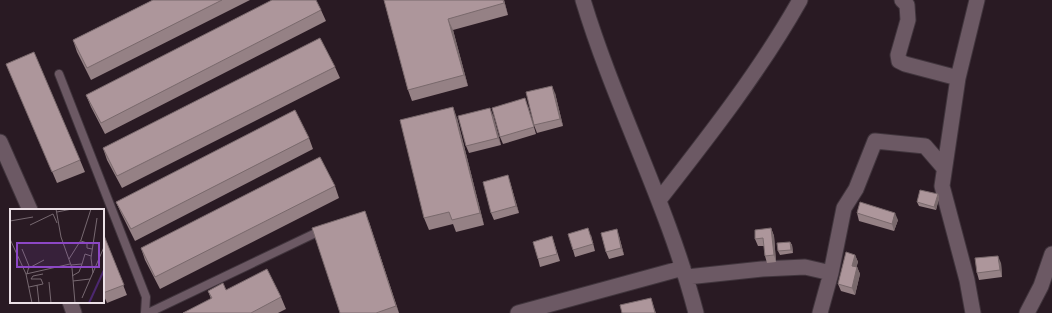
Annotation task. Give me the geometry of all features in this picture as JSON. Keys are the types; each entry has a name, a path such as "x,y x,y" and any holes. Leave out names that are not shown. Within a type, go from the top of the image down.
{"street":[{"path":"583,0 592,31 659,200 685,273 696,313"},
{"path":"902,0 907,5 908,20 898,55 899,61 905,64 958,78"},
{"path":"973,313 967,280 942,186 958,78 977,0"},
{"path":"659,200 717,126 795,2"},
{"path":"820,313 831,274 844,208 856,189 874,141 926,146 944,168"},
{"path":"0,142 30,209"},
{"path":"1027,313 1041,286 1052,254"},
{"path":"518,313 685,273 805,267 831,274"},
{"path":"70,303 74,313"}],"lane":[{"path":"59,74 146,297 147,313 330,226"}],"building":[{"path":"153,0 222,0 87,68 73,40"},
{"path":"272,0 316,0 321,10 101,123 86,95"},
{"path":"384,0 503,0 504,3 448,19 464,75 408,90"},
{"path":"320,38 335,67 117,176 103,148"},
{"path":"34,52 80,160 52,172 6,64"},
{"path":"552,86 560,119 534,125 526,92"},
{"path":"525,98 534,127 500,137 492,108"},
{"path":"453,107 480,213 452,220 449,212 424,218 400,120"},
{"path":"490,108 498,138 466,146 458,116"},
{"path":"295,110 309,138 131,229 116,202"},
{"path":"320,157 335,186 155,277 141,248"},
{"path":"508,175 516,206 491,213 483,182"},
{"path":"920,190 938,194 934,207 917,202"},
{"path":"860,202 895,213 892,224 857,213"},
{"path":"365,211 396,306 376,313 340,313 312,228"},
{"path":"588,228 593,244 573,250 568,234"},
{"path":"771,228 774,255 765,256 763,238 755,239 755,230"},
{"path":"617,229 621,248 606,252 601,233"},
{"path":"104,235 124,285 104,293"},
{"path":"552,236 557,254 538,259 533,242"},
{"path":"790,242 791,250 778,251 777,243"},
{"path":"846,252 855,255 852,266 857,267 852,288 838,284"},
{"path":"998,256 1000,270 977,273 975,258"},
{"path":"267,269 281,297 251,313 183,313 212,298 208,291 223,283 226,290"},
{"path":"651,298 655,313 622,313 620,305"}]}
